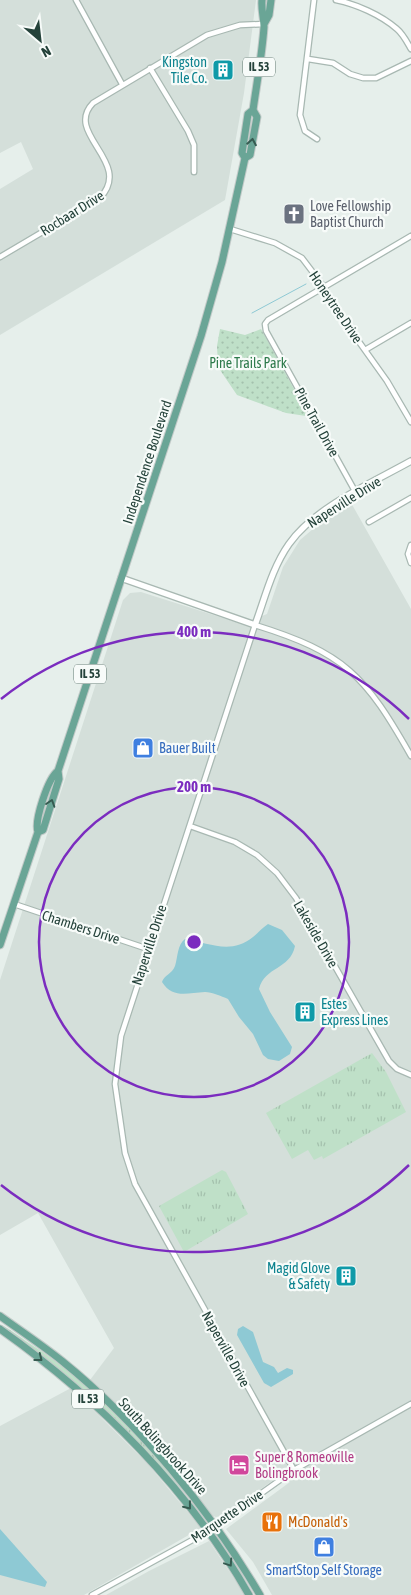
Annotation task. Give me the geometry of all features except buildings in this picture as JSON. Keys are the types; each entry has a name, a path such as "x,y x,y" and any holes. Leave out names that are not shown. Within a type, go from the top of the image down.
{"main road":[{"name":"Independence Boulevard","path":"262,0 261,15 264,24"},
{"name":"Independence Boulevard","path":"0,945 38,832 43,830 59,779 58,771 202,336 230,229 246,158 242,153 248,114 253,110 264,24 269,15 271,0"},
{"name":"South Bolingbrook Drive","path":"0,1316 62,1360 153,1450 215,1526 260,1595"},
{"name":"South Bolingbrook Drive","path":"0,1329 71,1384 116,1425 159,1470 207,1532 249,1595"}],"street":[{"path":"76,0 122,84"},
{"path":"314,0 300,115 305,132 316,139"},
{"path":"336,0 351,3 392,25 399,30 411,49"},
{"name":"Rocbaar Drive","path":"0,257 100,198 108,190 112,179 87,130 85,119 93,102 207,34 222,28 264,24"},
{"path":"308,59 333,63 350,74 362,78 376,78 411,61"},
{"path":"150,68 188,131 194,145 194,172"},
{"name":"Honeytree Drive","path":"230,229 290,250 302,258 324,287 337,311 365,350 411,422"},
{"path":"324,287 411,236"},
{"name":"Pine Trail Drive","path":"324,287 268,320 265,324 266,331 356,493"},
{"path":"365,350 411,323"},
{"name":"Naperville Drive","path":"294,1470 146,1207 135,1184 125,1153 116,1084 118,1056 127,1014 148,949 255,625 276,568 288,546 313,519 411,461"},
{"path":"368,522 411,498"},
{"path":"411,546 408,554 411,563"},
{"path":"121,578 308,643 342,664 373,694 411,756"},
{"name":"Lakeside Drive","path":"190,826 235,842 257,855 276,873 296,898 389,1061 397,1069 411,1075"},
{"name":"Chambers Drive","path":"14,904 148,949"},
{"name":"Marquette Drive","path":"92,1595 207,1532 294,1470 411,1404"}],"shaded area":[{"path":"0,0 256,0 244,93 225,200 0,335 0,189 33,169 21,142 0,153"},
{"path":"350,501 411,609 411,1595 272,1595 253,1562 226,1529 290,1482 279,1476 224,1515 216,1517 211,1515 137,1424 90,1380 114,1348 38,1213 0,1235 0,980 123,600 130,593 141,592 242,624 267,614 283,567 300,540 327,517"},
{"path":"71,1388 147,1463 201,1528 84,1595 0,1595 0,1426"},
{"path":"209,1541 245,1595 106,1595 149,1571"}],"green space":[{"name":"Pine Trails Park","path":"220,329 245,335 261,329 305,409 306,416 286,413 237,395 218,367 217,346"},
{"path":"372,1053 386,1072 406,1112 323,1159 322,1156 314,1160 308,1150 292,1159 266,1113"},
{"path":"222,1170 226,1172 248,1214 184,1252 159,1206"},
{"path":"1,1325 52,1358 95,1394 135,1433 189,1497 108,1412"}],"water":[{"path":"268,924 282,930 295,946 288,960 266,976 259,989 270,1012 292,1047 290,1054 279,1061 268,1059 263,1055 253,1034 239,1017 228,999 208,992 176,993 171,991 162,982 174,969 179,948 185,939 228,947 245,942"},
{"path":"243,1326 253,1332 263,1362 274,1367 278,1373 287,1368 293,1370 293,1374 271,1387 264,1383 237,1335 238,1329"},
{"path":"0,1529 47,1582 45,1587 0,1575"}],"waterway":[{"path":"252,313 306,284"}],"place":[{"name":"Kingston Tile Co.","path":"223,70"},
{"name":"Love Fellowship Baptist Church","path":"294,214"},
{"name":"Bauer Built","path":"143,748"},
{"name":"Estes Express Lines","path":"305,1012"},
{"name":"Magid Glove & Safety","path":"346,1276"},
{"name":"Super 8 Romeoville Bolingbrook","path":"239,1465"},
{"name":"McDonald's","path":"272,1522"},
{"name":"SmartStop Self Storage","path":"324,1547"}]}
